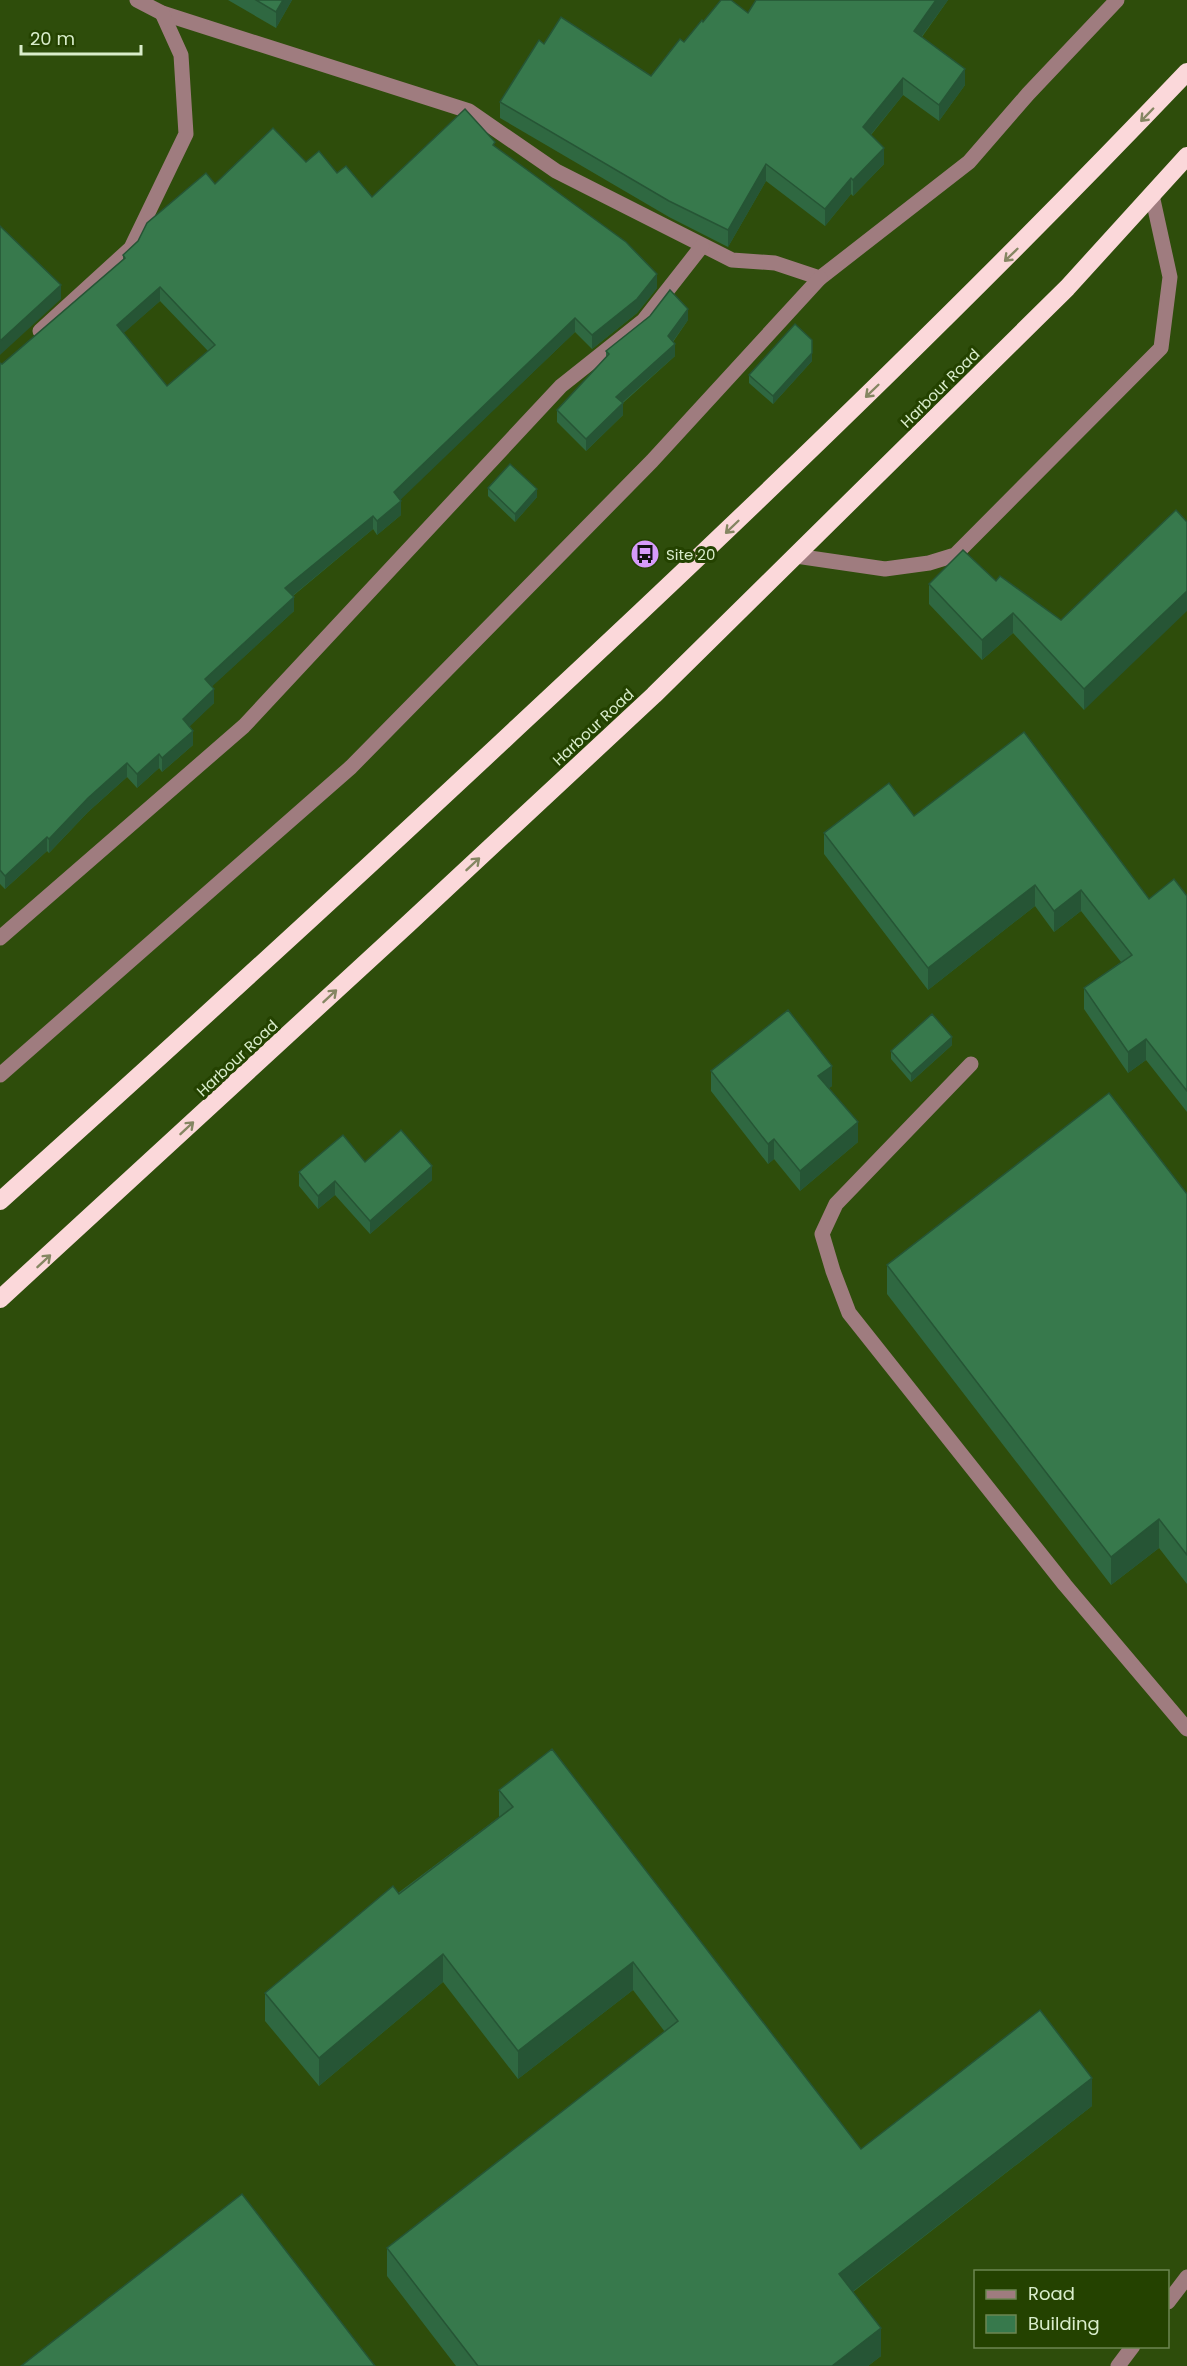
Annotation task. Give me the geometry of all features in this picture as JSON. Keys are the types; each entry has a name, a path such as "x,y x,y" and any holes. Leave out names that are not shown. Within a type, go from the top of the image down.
{"highway":[{"path":"0,1201 250,976 730,530 1028,238 1187,72"},
{"name":"Harbour Road","path":"0,1299 442,893 654,694 1067,288 1187,156"}],"street":[{"path":"137,0 162,13 469,111 556,171 702,246 732,260 775,263 820,278"},
{"path":"0,1075 351,767 652,461 820,278 969,162 1028,94 1117,0"},
{"path":"26,344 131,248 186,134 181,55 162,13"},
{"path":"796,555 885,569 929,563 955,555 1161,348 1170,277 1152,195"},
{"path":"0,938 244,726 561,386 644,320 702,246"},
{"path":"971,1064 836,1204 822,1234 833,1271 849,1313 1065,1585 1187,1730"},
{"path":"1169,2300 1187,2277"},
{"path":"1118,2366 1132,2348"}],"building":[{"path":"256,0 283,0 276,12"},
{"path":"721,0 731,0 748,13 756,0 936,0 914,31 965,69 939,105 903,78 863,127 884,148 853,180 851,178 825,209 766,164 728,230 669,201 500,102 539,40 544,44 561,17 651,76 680,39 684,42"},
{"path":"465,109 495,142 493,145 626,242 657,274 637,299 592,335 575,318 394,492 401,501 377,521 373,516 285,588 294,597 205,679 214,689 183,719 193,731 162,758 159,754 137,774 127,763 88,798 49,839 47,837 5,876 0,870 0,363 2,364 125,258 123,255 138,241 147,223 206,173 215,184 273,128 306,162 319,151 337,173 346,166 372,197","holes":["160,287 215,345 167,386 117,325"]},
{"path":"0,226 61,285 0,341"},
{"path":"670,290 688,309 668,336 675,344 616,397 623,403 586,439 557,410 609,354 606,351 650,316"},
{"path":"795,324 812,340 812,353 773,396 749,375"},
{"path":"510,464 537,489 515,514 488,488"},
{"path":"1176,510 1187,522 1187,591 1084,689 1013,613 982,640 929,584 963,550 996,581 1000,576 1061,620"},
{"path":"1024,732 1149,899 1174,879 1187,896 1187,1091 1146,1039 1128,1052 1084,988 1132,955 1081,890 1054,911 1035,885 928,968 824,833 889,783 914,816"},
{"path":"788,1010 832,1066 818,1076 858,1122 800,1171 774,1139 768,1144 711,1071"},
{"path":"932,1014 952,1037 911,1074 891,1051"},
{"path":"1109,1093 1187,1194 1187,1555 1159,1519 1111,1557 887,1265"},
{"path":"401,1130 432,1166 370,1221 335,1181 318,1196 299,1172 343,1135 365,1162"},
{"path":"552,1749 861,2149 1040,2010 1092,2078 839,2274 881,2328 832,2366 478,2366 387,2248 678,2021 633,1962 518,2051 443,1954 319,2058 265,1993 393,1886 399,1894 513,1807 499,1790"},
{"path":"242,2194 375,2366 21,2366"}],"place":[{"name":"Site 20","path":"645,554"}]}
